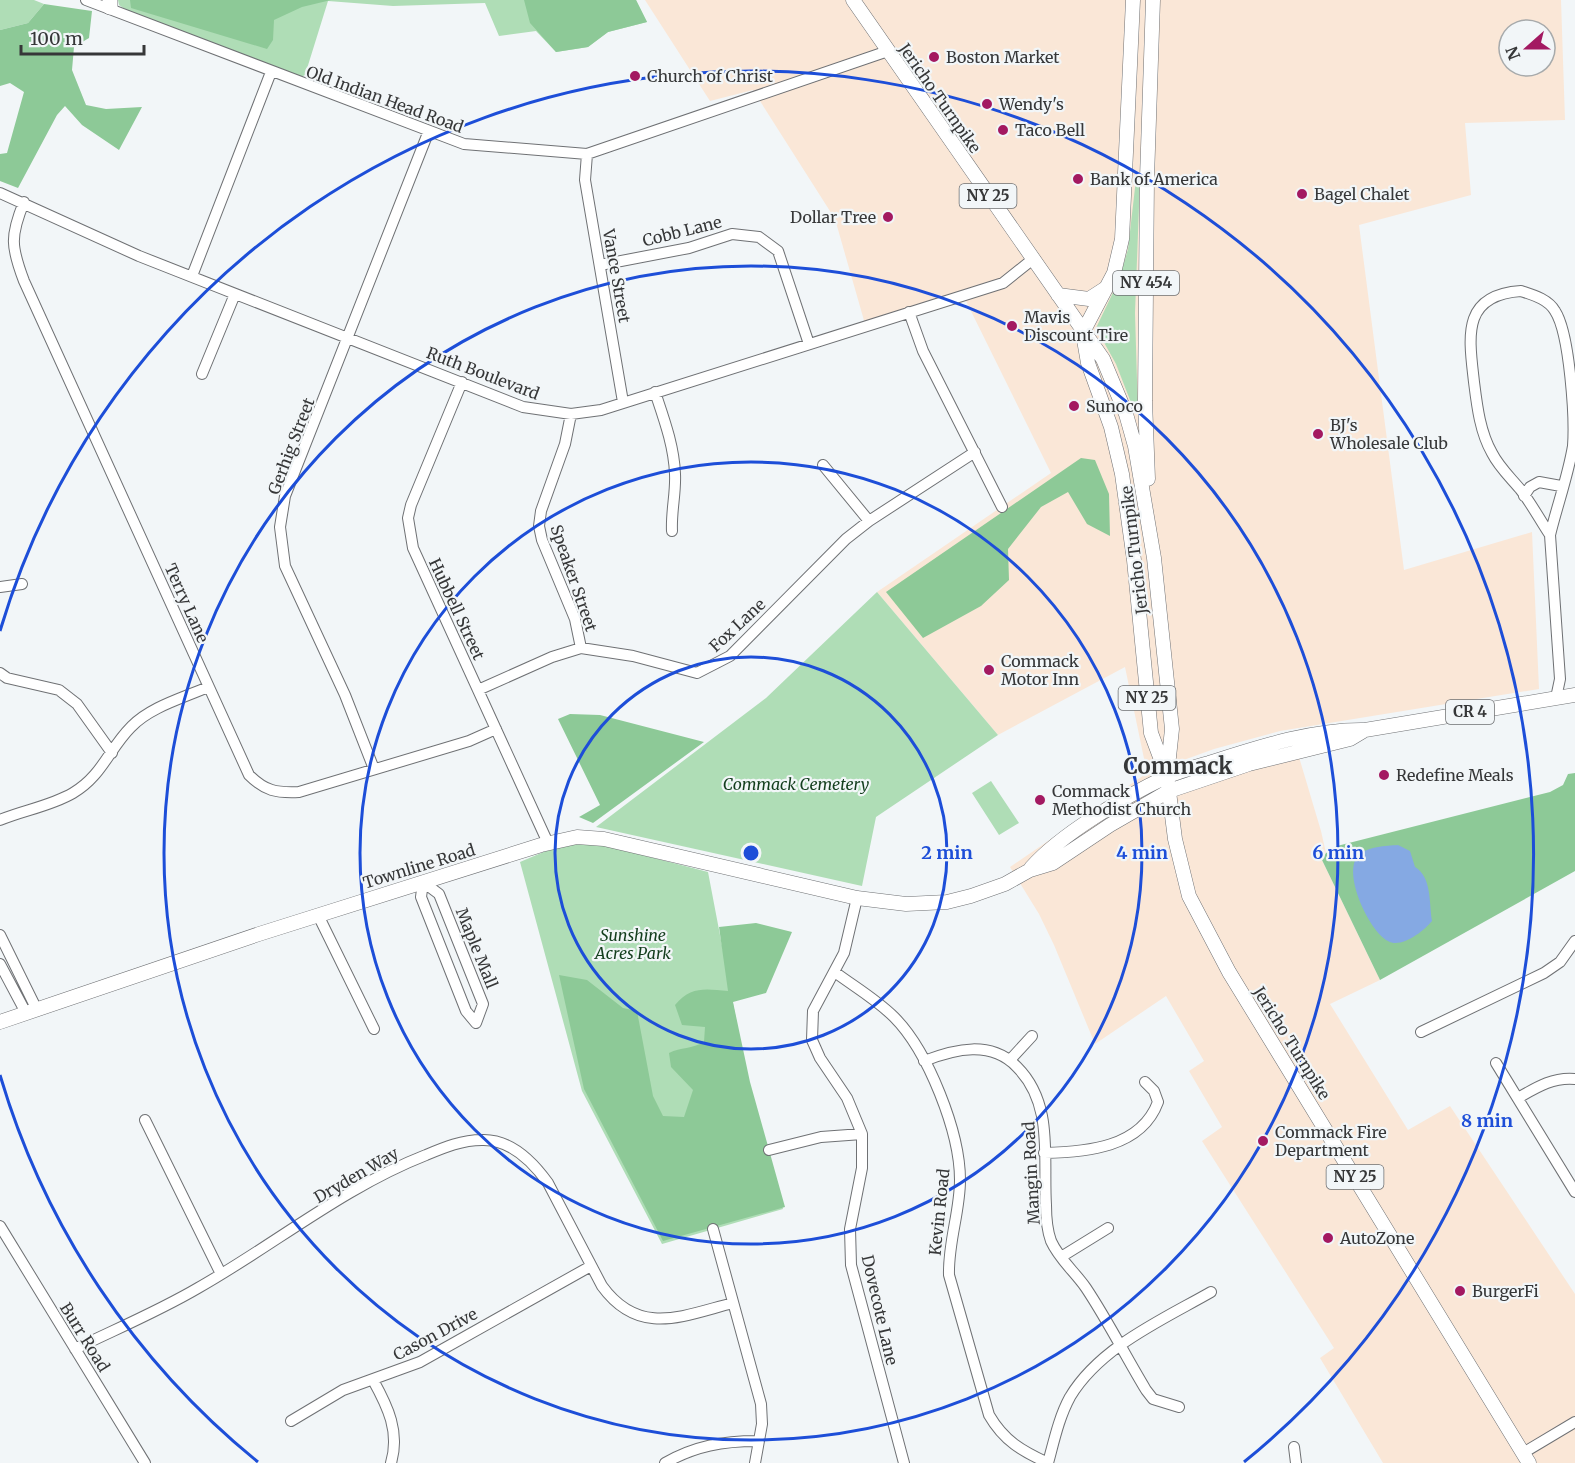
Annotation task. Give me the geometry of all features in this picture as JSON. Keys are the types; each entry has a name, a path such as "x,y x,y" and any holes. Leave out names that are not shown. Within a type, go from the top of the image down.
{"main road":[{"name":"Jericho Turnpike","path":"853,0 1103,359 1126,414 1141,474 1152,548 1172,729 1167,776"},
{"name":"NY 454","path":"1083,332 1108,287 1119,255 1124,226 1133,0"},
{"name":"NY 454","path":"1147,514 1149,476 1145,400 1147,158 1153,0"},
{"path":"1058,295 1089,299 1108,287"},
{"name":"Jericho Turnpike","path":"1083,332 1088,363 1111,427 1133,551 1151,733 1167,776 1175,839 1186,886 1200,919 1229,972 1526,1458"},
{"path":"1111,427 1133,474 1142,535 1152,548"},
{"path":"1133,551 1139,556 1157,597"},
{"path":"1136,580 1147,593 1158,615 1139,616"},
{"name":"CR 4","path":"1030,870 1046,852 1082,826 1167,776 1272,744 1335,731 1365,730 1575,695"},
{"name":"CR 4","path":"857,897 906,904 947,902 1005,884 1030,870 1053,863 1110,825 1169,791 1249,764 1350,738 1365,730"},
{"name":"Townline Road","path":"0,1022 318,915 548,843 577,837 604,839 702,864 857,897"}],"street":[{"name":"Old Indian Head Road","path":"101,2 428,133 464,144 587,154 888,51"},
{"path":"192,276 271,72"},
{"name":"Gerhig Street","path":"374,769 345,695 285,566 280,527 285,496 350,337 428,133"},
{"name":"Vance Street","path":"587,154 585,180 623,402"},
{"name":"Ruth Boulevard","path":"0,192 139,256 350,337 523,407 571,414 601,410 1003,283 1033,259"},
{"name":"Terry Lane","path":"24,202 12,239 21,272 249,775 263,788 277,793 299,792 469,741 495,729"},
{"name":"Cobb Lane","path":"600,265 689,248 732,234 759,237 778,251 809,344"},
{"path":"1550,535 1524,496 1503,471 1484,434 1468,335 1473,316 1485,301 1504,292 1521,291 1540,297 1555,310 1561,327 1571,381 1575,420 1573,447 1550,535 1560,679 1556,698"},
{"path":"202,374 235,294"},
{"path":"909,312 923,351 1002,507"},
{"name":"Hubbell Street","path":"462,382 411,505 408,526 413,548 548,843"},
{"path":"655,392 671,442 675,476 670,508 672,531"},
{"name":"Speaker Street","path":"571,414 565,444 539,526 542,540 575,619 581,648"},
{"name":"Fox Lane","path":"478,690 552,657 581,648 633,656 697,673 713,666 730,656 822,561 868,521 975,452"},
{"path":"823,465 868,521"},
{"path":"1524,496 1530,487 1539,482 1562,486"},
{"path":"0,586 22,584"},
{"path":"0,673 7,678 59,690 77,704 112,753"},
{"path":"0,820 52,803 75,792 103,768 131,727 154,711 208,687"},
{"name":"Maple Mall","path":"423,882 439,894 483,1004 476,1023 466,1011 421,897 423,882"},
{"name":"Dovecote Lane","path":"857,897 844,953 836,973 818,998 813,1011 812,1040 820,1058 847,1098 862,1134 862,1168 850,1229 851,1265 904,1463"},
{"path":"318,915 374,1029"},
{"path":"0,935 31,1012"},
{"path":"1421,1032 1544,973 1560,962 1575,941"},
{"path":"0,964 31,1012"},
{"name":"Kevin Road","path":"836,973 894,1016 910,1036 924,1061 948,1119 960,1164 959,1200 948,1252 949,1275 989,1415 1000,1434 1020,1450 1048,1463"},
{"path":"1010,1060 1032,1036"},
{"name":"Mangin Road","path":"924,1061 958,1050 976,1049 994,1052 1010,1060 1028,1078 1037,1092 1044,1126 1046,1218 1051,1241 1086,1288 1153,1399 1179,1407"},
{"path":"1496,1063 1575,1192"},
{"path":"1518,1098 1542,1084 1562,1078 1575,1079"},
{"path":"1044,1153 1095,1150 1126,1137 1147,1122 1158,1102 1154,1091 1145,1082"},
{"path":"145,1120 221,1274"},
{"path":"769,1150 821,1137 862,1134"},
{"name":"Dryden Way","path":"75,1349 221,1274 392,1168 461,1141 485,1139 507,1146 526,1156 537,1167 548,1183 591,1266 613,1300 637,1316 658,1319 680,1317 734,1303"},
{"path":"1061,1257 1108,1228"},
{"path":"713,1229 761,1404 762,1424 757,1441 755,1463"},
{"name":"Burr Road","path":"1,1230 146,1463"},
{"name":"Cason Drive","path":"291,1421 324,1399 420,1362 591,1266"},
{"path":"1048,1463 1063,1411 1071,1396 1092,1370 1120,1346 1211,1292"},
{"path":"373,1380 391,1417 395,1437 391,1463"},
{"path":"1526,1458 1575,1422"},
{"path":"665,1463 706,1445 730,1441 757,1441"},
{"path":"1294,1447 1296,1463"}],"shaded area":[{"path":"645,0 1561,0 1565,120 1465,123 1471,195 1359,225 1404,570 1532,532 1539,689 1280,731 1214,749 1148,773 1177,789 1299,757 1326,853 1322,860 1380,980 1330,1004 1408,1130 1450,1106 1575,1294 1575,1463 1383,1463 1320,1358 1334,1348 1202,1141 1222,1127 1189,1071 1204,1061 1166,996 1095,1044 1054,945 1039,914 1010,867 1147,773 1125,667 998,735 877,592 1051,473 966,301 867,331 835,219 753,90 710,101"}],"green space":[{"path":"0,0 34,0 44,4 28,23 0,30"},
{"path":"118,0 636,0 647,22 608,32 588,47 556,52 536,31 499,36 485,3 393,6 328,1 305,75 301,77 129,12 119,5"},
{"path":"130,0 331,0 302,7 274,20 273,40 267,49 131,8"},
{"path":"524,0 636,0 647,22 608,32 588,47 556,52 530,23"},
{"path":"44,4 92,11 89,38 74,47 72,70 86,105 106,109 142,107 119,150 82,125 65,106 57,115 18,188 0,181 0,154 7,153 24,92 10,83 0,86 0,30 28,23"},
{"path":"1136,179 1140,180 1135,313 1138,414 1135,413 1116,364 1096,328 1119,280 1128,249"},
{"path":"1081,458 1095,460 1109,494 1110,536 1087,524 1068,492 1041,507 1008,549 1009,580 981,606 923,638 886,592"},
{"name":"Commack Cemetery","path":"877,592 998,735 876,817 862,886 596,827 766,698"},
{"path":"570,714 600,715 704,742 593,823 579,817 600,805 558,719"},
{"path":"1575,773 1575,871 1380,980 1322,860 1326,853 1337,846 1550,792 1563,785 1568,774"},
{"path":"991,781 1019,823 999,835 972,793"},
{"name":"Sunshine Acres Park","path":"596,843 708,872 748,1082 783,1209 662,1244 582,1091 520,862 560,845"},
{"path":"756,923 792,932 766,993 733,1002 750,1082 785,1207 663,1241 584,1089 559,975 587,980 623,1008 637,1011 653,1096 663,1116 684,1117 693,1090 671,1067 669,1053 704,1042 705,1027 682,1025 675,1005 687,995 699,990 728,991 719,927"}],"water":[{"path":"1398,845 1410,851 1415,867 1424,877 1429,891 1432,921 1412,938 1393,943 1373,926 1360,901 1353,875 1354,864 1358,856 1366,850"}],"place":[{"name":"Boston Market","path":"934,57"},
{"name":"Church of Christ","path":"635,76"},
{"name":"Wendy's","path":"987,104"},
{"name":"Taco Bell","path":"1003,130"},
{"name":"Bank of America","path":"1078,179"},
{"name":"Bagel Chalet","path":"1302,194"},
{"name":"Dollar Tree","path":"888,217"},
{"name":"Mavis Discount Tire","path":"1012,326"},
{"name":"Sunoco","path":"1074,406"},
{"name":"BJ's Wholesale Club","path":"1318,434"},
{"name":"Commack Motor Inn","path":"989,670"},
{"name":"Redefine Meals","path":"1384,775"},
{"name":"Commack Methodist Church","path":"1040,800"},
{"name":"Commack Fire Department","path":"1263,1141"},
{"name":"AutoZone","path":"1328,1238"},
{"name":"BurgerFi","path":"1460,1291"}],"district":[{"name":"Commack","path":"1178,766"}]}
